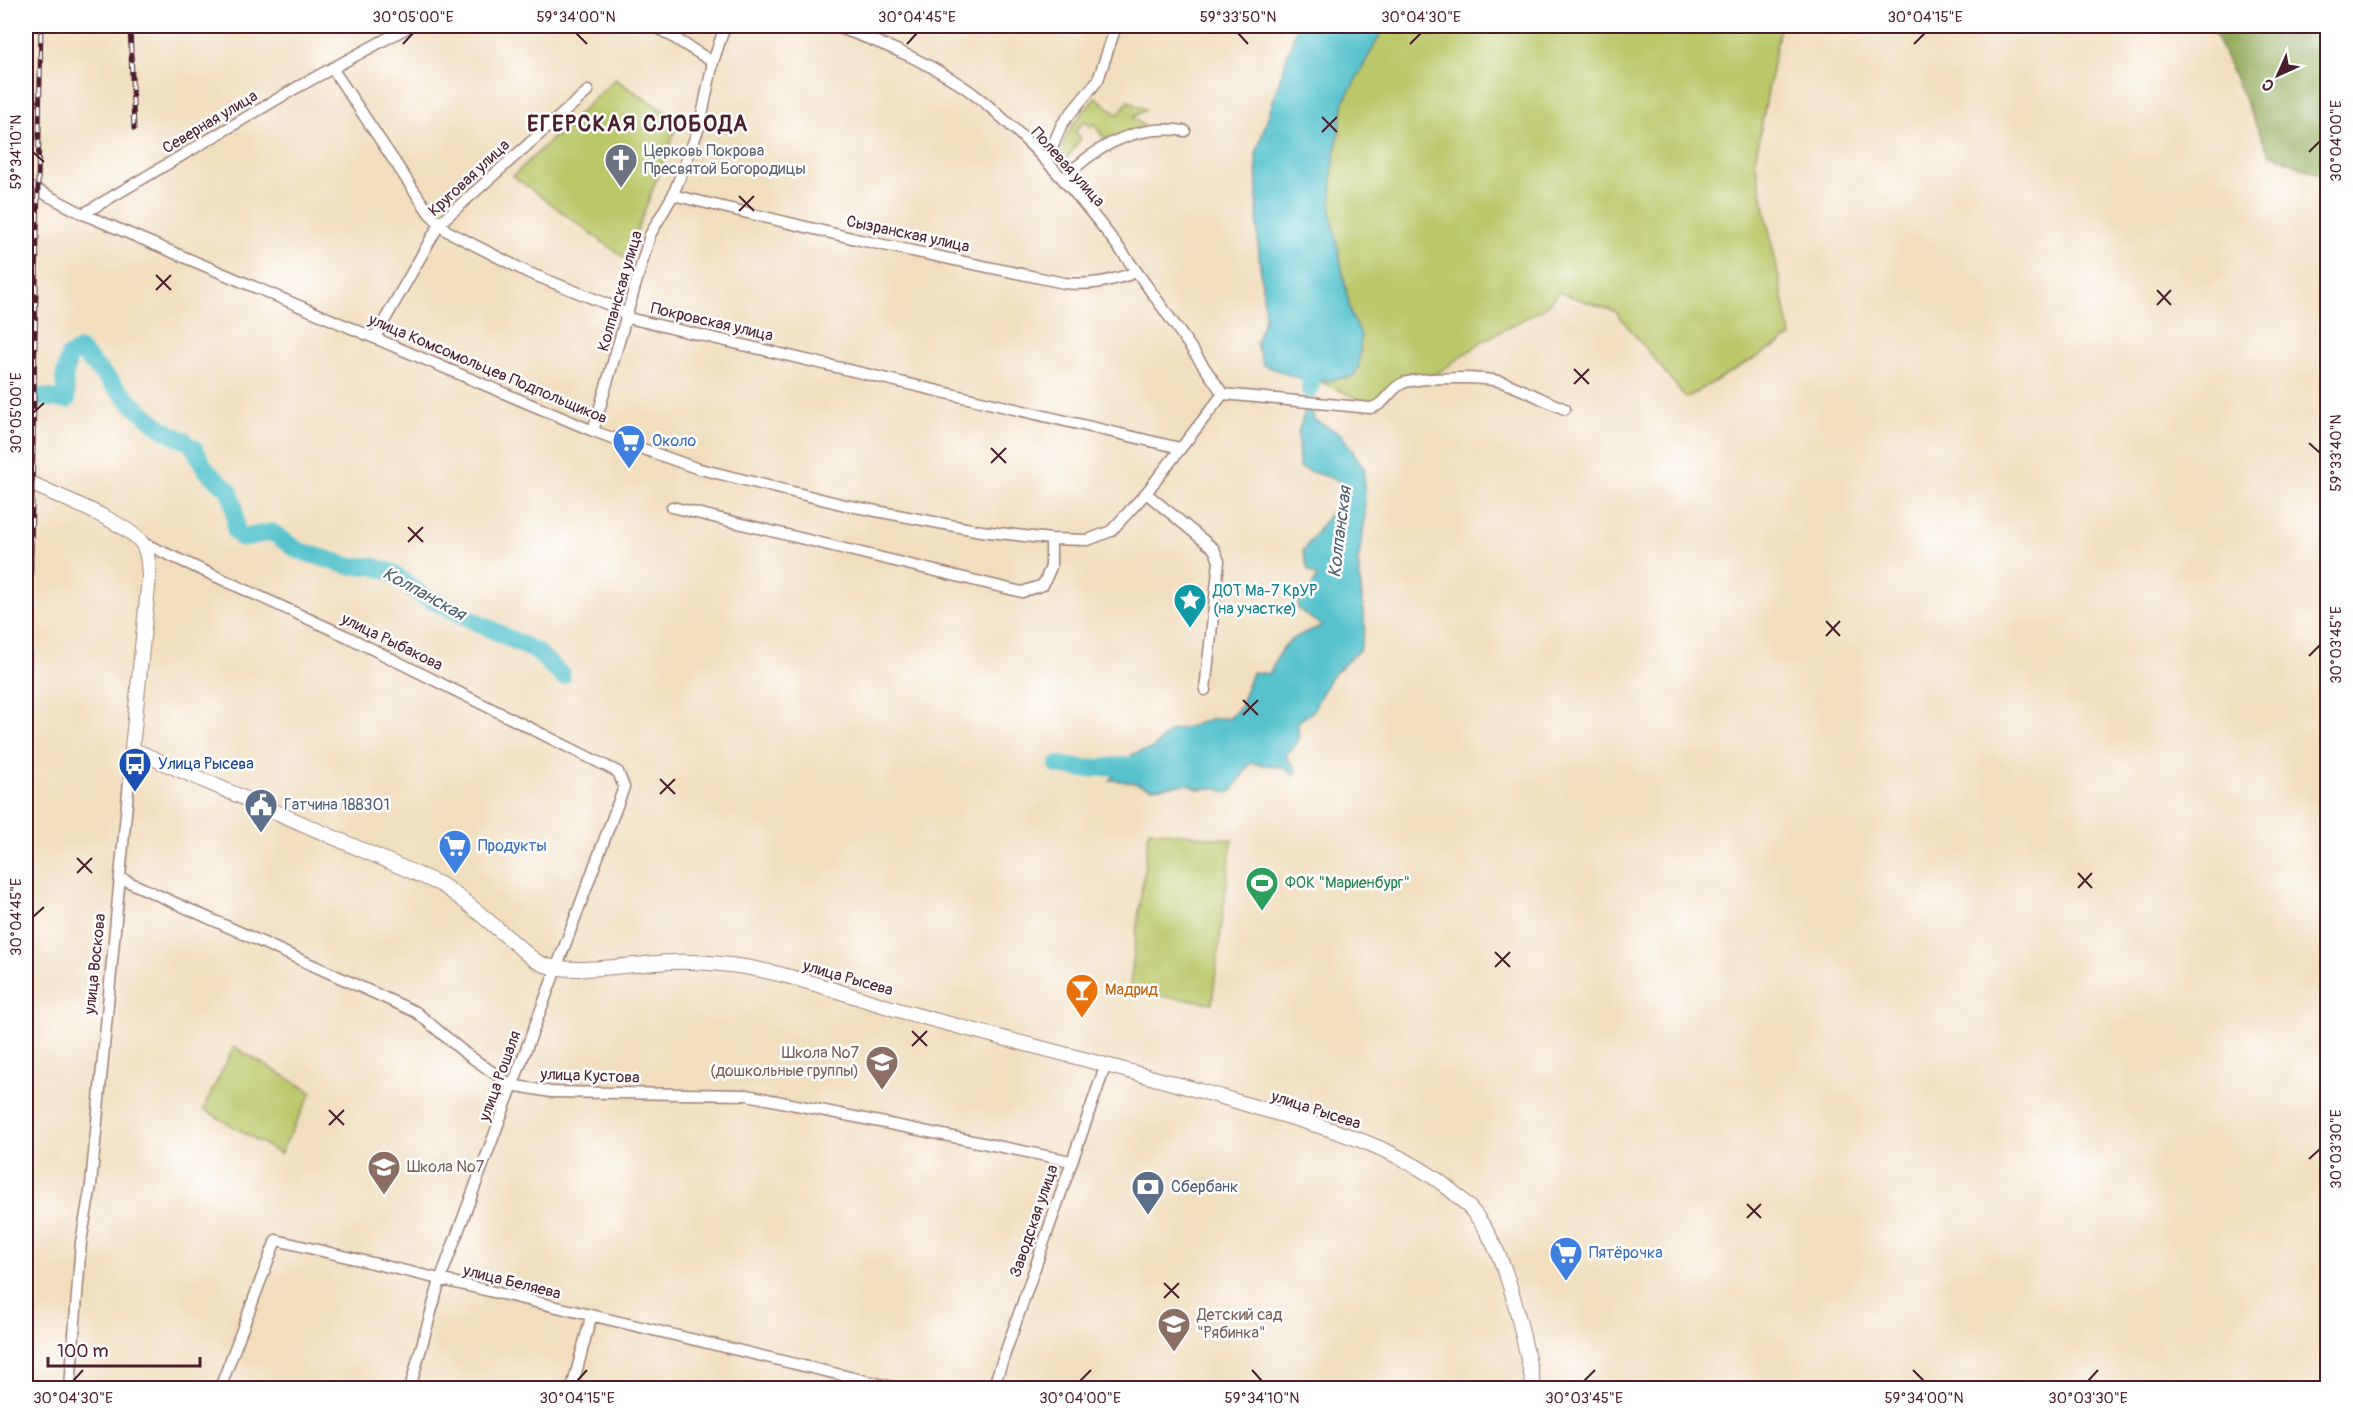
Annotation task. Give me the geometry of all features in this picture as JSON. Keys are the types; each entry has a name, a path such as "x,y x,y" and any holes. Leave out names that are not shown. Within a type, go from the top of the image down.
{"main road":[{"name":"улица Воскова","path":"26,481 117,524 154,554 149,577 132,749"},
{"name":"улица Рысева","path":"132,749 440,884 461,897 538,963 558,969 675,962 733,965 770,973 911,1014 1184,1085 1387,1151 1426,1173 1470,1208 1481,1223 1501,1265 1514,1304 1534,1389"}],"street":[{"name":"Северная улица","path":"83,214 332,68 410,26"},
{"path":"655,26 713,62"},
{"name":"Колпанская улица","path":"593,431 628,318 650,234 673,195 700,125 713,62 725,26"},
{"name":"Полевая улица","path":"834,26 886,43 935,70 982,101 1046,161 1137,272 1223,394"},
{"path":"1046,161 1062,124 1098,80 1116,26"},
{"name":"Покровская улица","path":"332,68 429,213 447,231 529,273 617,308 628,318 1180,448"},
{"name":"Круговая улица","path":"375,337 440,223 588,91"},
{"path":"1063,179 1103,145 1133,133 1168,129 1185,131"},
{"path":"26,186 39,190 83,214"},
{"name":"Сызранская улица","path":"673,195 860,240 1064,283 1087,285 1107,283 1137,272"},
{"name":"улица Комсомольцев Подпольщиков","path":"83,214 593,431 696,468 845,505 981,531 1051,539 1088,540 1111,531 1146,494 1223,394"},
{"path":"1223,394 1370,408 1376,407 1400,384 1427,378 1447,378 1502,382 1565,409"},
{"path":"1146,494 1214,549 1219,561 1204,690"},
{"path":"672,507 1023,592 1043,585 1050,567 1051,539"},
{"name":"улица Рыбакова","path":"154,554 358,642 618,772 622,777"},
{"name":"улица Воскова","path":"70,1389 81,1242 91,1185 132,749"},
{"name":"улица Рошаля","path":"410,1389 440,1280 511,1085 558,969 624,787 622,777"},
{"name":"улица Кустова","path":"120,878 416,1012 465,1053 511,1085 551,1092 747,1095 1071,1161"},
{"name":"Заводская улица","path":"993,1389 1106,1064"},
{"name":"улица Беляева","path":"220,1389 276,1240 896,1389"},
{"path":"572,1389 591,1317"}],"green space":[{"path":"1385,26 1780,26 1755,161 1791,337 1686,398 1616,312 1559,292 1543,309 1483,341 1441,371 1427,378 1400,384 1376,407 1321,382 1353,376 1361,335 1351,315 1331,213 1332,172 1344,101"},
{"path":"2211,26 2327,26 2327,178 2269,153"},
{"path":"615,79 679,121 626,259 513,176"},
{"path":"1096,97 1118,115 1128,101 1146,110 1133,117 1144,126 1105,140 1094,124 1091,127 1085,121 1075,131 1081,138 1066,160 1071,166 1060,168 1060,157 1065,138 1075,121"},
{"path":"1149,830 1232,840 1212,1003 1129,992"},
{"path":"234,1047 312,1092 280,1154 203,1109"}],"water":[{"path":"1297,26 1385,26 1344,101 1332,172 1331,213 1351,315 1361,335 1359,366 1353,376 1311,383 1263,365 1256,343 1265,317 1258,244 1256,154"},
{"path":"1312,410 1314,420 1341,434 1364,468 1365,520 1358,561 1365,628 1360,649 1330,678 1312,712 1298,722 1296,743 1287,752 1287,758 1296,769 1295,776 1282,767 1250,763 1233,790 1228,793 1216,788 1197,789 1189,784 1152,788 1131,782 1110,780 1133,754 1152,749 1172,730 1214,718 1229,719 1240,707 1252,672 1270,674 1278,655 1288,642 1322,626 1298,609 1299,593 1309,592 1317,577 1308,570 1303,551 1341,499 1338,480 1299,468 1298,433 1305,411"}],"waterway":[{"name":"Колпанская","path":"26,395 67,400 64,379 69,356 80,350 143,413 157,425 184,440"},
{"path":"1310,390 1312,359"},
{"name":"Колпанская","path":"193,447 207,471 229,490 234,506 236,532 242,538 272,532 297,550 349,566 372,566 391,572 423,596 537,652 562,676"},
{"name":"Колпанская","path":"1058,765 1084,769 1146,764"}],"railway":[{"path":"26,815 41,26"},
{"path":"130,26 134,129"}],"place":[{"name":"Церковь Покрова Пресвятой Богородицы","path":"621,189"},
{"name":"Около","path":"629,470"},
{"name":"ДОТ Ма-7 КрУР (на участке)","path":"1190,629"},
{"name":"Улица Рысева","path":"135,793"},
{"name":"Гатчина 188301","path":"261,834"},
{"name":"Продукты","path":"455,875"},
{"name":"ФОК \"Мариенбург\"","path":"1262,912"},
{"name":"Мадрид","path":"1082,1019"},
{"name":"Школа №7 (дошкольные группы)","path":"882,1091"},
{"name":"Школа №7","path":"384,1196"},
{"name":"Сбербанк","path":"1148,1216"},
{"name":"Пятёрочка","path":"1566,1282"},
{"name":"Детский сад \"Рябинка\"","path":"1174,1353"}],"district":[{"name":"ЕГЕРСКАЯ СЛОБОДА","path":"638,124"}]}
